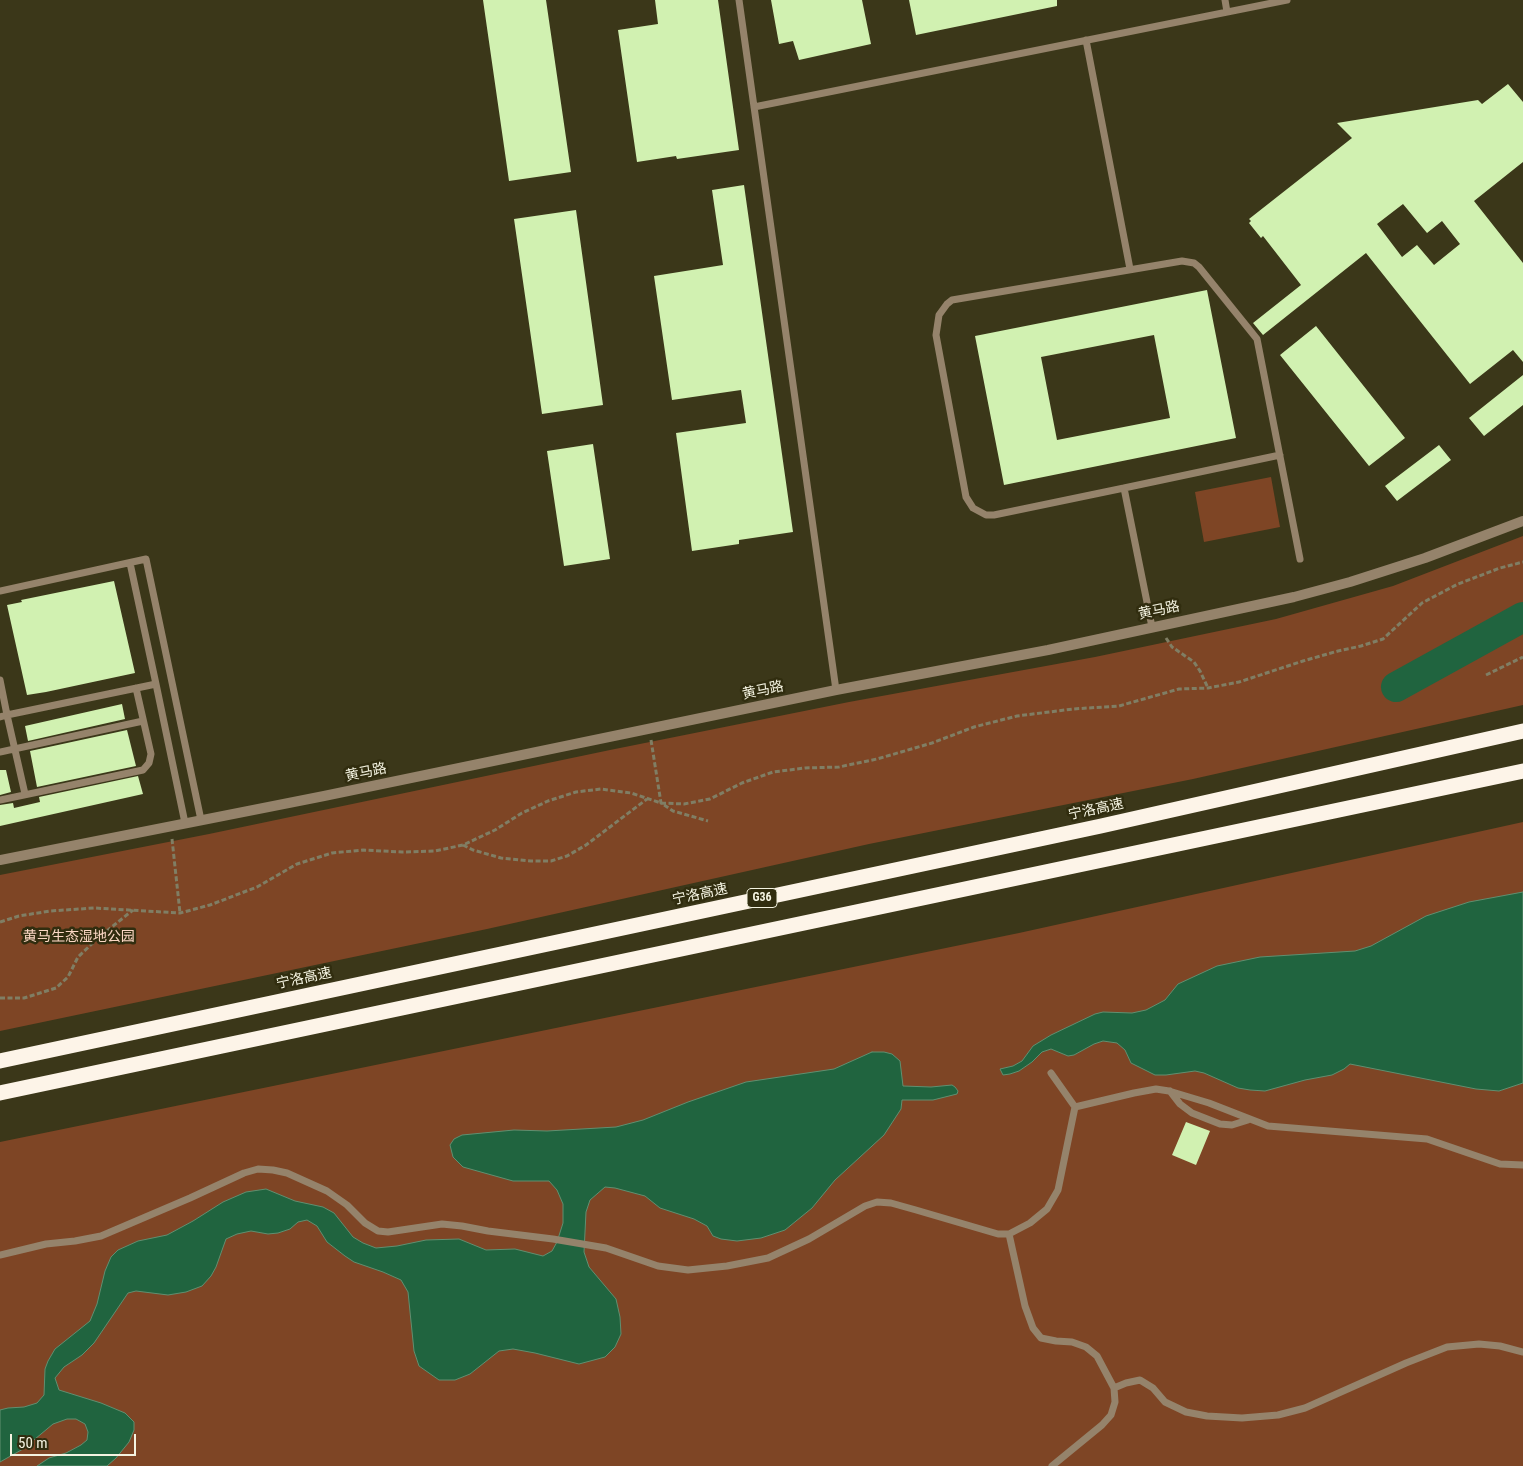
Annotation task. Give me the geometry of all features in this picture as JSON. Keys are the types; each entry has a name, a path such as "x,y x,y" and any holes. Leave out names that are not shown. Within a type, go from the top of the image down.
{"highway":[{"name":"宁洛高速","path":"0,1060 1091,828 1523,732"},
{"path":"0,1093 1523,770"}],"street":[{"name":"黄马路","path":"0,860 343,792 836,690 1048,650 1294,597 1350,582 1425,558 1523,521"}],"lane":[{"path":"739,0 836,690"},
{"path":"1224,0 1227,12"},
{"path":"754,107 1287,0"},
{"path":"1086,40 1130,270"},
{"path":"1280,456 994,515 986,515 973,508 966,497 936,328 939,314 952,300 1182,261 1199,266 1257,339 1280,456 1300,559"},
{"path":"1124,488 1152,627"},
{"path":"0,591 146,559 201,820"},
{"path":"130,563 185,823"},
{"path":"0,680 4,716 15,749 25,794"},
{"path":"4,716 156,684"},
{"path":"0,800 143,770 151,759 136,688"},
{"path":"0,752 143,721"},
{"path":"0,1255 46,1244 75,1242 101,1236 244,1173 258,1169 287,1173 327,1191 347,1204 365,1223 378,1231 388,1232 442,1224 462,1226 606,1248 658,1266 688,1270 727,1266 768,1258 809,1239 865,1206 877,1202 891,1203 998,1234 1009,1234 1030,1223 1047,1210 1058,1190 1075,1107 1051,1073"},
{"path":"1075,1107 1134,1092 1156,1089 1209,1103 1248,1120 1268,1126 1427,1140 1500,1164 1523,1165"},
{"path":"1169,1091 1180,1104 1192,1113 1220,1124 1232,1125 1248,1120"},
{"path":"1009,1234 1033,1328 1041,1338 1072,1342 1086,1347 1097,1356 1114,1388 1115,1402 1111,1414 1102,1424 1052,1466"},
{"path":"1114,1388 1140,1380 1153,1388 1165,1402 1186,1412 1207,1416 1242,1418 1278,1416 1305,1408 1447,1347 1478,1344 1500,1346 1523,1352"}],"path":[{"path":"0,922 19,916 50,911 94,908 180,913 210,905 257,887 297,864 332,853 363,850 435,851 464,845 495,830 522,813 548,801 576,792 601,789 631,793 661,803 684,804 710,799 742,783 773,772 805,768 839,767 877,759 932,743 974,727 1017,716 1073,709 1119,706 1179,689 1208,688 1239,682 1303,661 1383,639 1422,603 1458,584 1500,568 1523,562"},
{"path":"1162,624 1166,637 1172,647 1194,662 1208,688"},
{"path":"1486,675 1523,656"},
{"path":"648,728 661,803 673,811 708,820"},
{"path":"464,845 473,850 501,858 531,862 551,861 567,856 586,845 648,799"},
{"path":"172,839 180,913"},
{"path":"0,998 24,998 56,988 68,977 78,957 133,910"}],"green space":[{"path":"1271,477 1280,527 1204,542 1195,492"},
{"name":"黄马生态湿地公园","path":"1523,536 1523,705 1193,779 869,844 487,929 0,1031 0,875 209,834 849,702 1095,657 1276,619 1393,586"},
{"path":"1523,822 1523,1466 0,1466 0,1142 1019,933"}],"shaded area":[{"path":"1523,892 1523,1083 1499,1091 1476,1089 1350,1064 1332,1075 1265,1091 1250,1090 1238,1088 1195,1071 1155,1075 1131,1063 1125,1050 1117,1043 1103,1041 1074,1055 1068,1056 1051,1049 1042,1052 1019,1071 1010,1074 1003,1075 1000,1069 1013,1066 1022,1061 1033,1046 1051,1035 1095,1014 1103,1012 1132,1013 1146,1010 1165,1000 1178,984 1217,966 1260,957 1355,951 1371,946 1426,916 1469,902"},
{"path":"872,1052 892,1054 900,1061 903,1086 931,1087 952,1085 958,1091 957,1094 933,1100 902,1100 901,1109 884,1135 835,1180 812,1208 785,1230 761,1238 737,1241 721,1239 713,1236 707,1226 694,1219 660,1208 645,1196 605,1187 590,1200 586,1212 584,1252 589,1267 616,1299 620,1317 621,1334 615,1347 605,1357 579,1364 513,1349 499,1351 470,1374 455,1380 439,1380 419,1366 414,1351 408,1292 401,1280 354,1262 327,1242 317,1226 307,1220 298,1222 290,1229 278,1233 268,1234 251,1231 226,1239 216,1267 202,1286 186,1292 168,1295 136,1291 128,1293 94,1343 82,1355 64,1367 55,1378 59,1390 101,1403 125,1413 134,1422 134,1430 129,1442 107,1466 37,1466 49,1458 66,1453 87,1440 88,1432 85,1424 76,1419 67,1419 53,1424 23,1449 0,1462 0,1410 24,1407 37,1403 44,1395 45,1369 48,1361 55,1349 90,1321 97,1304 105,1271 111,1257 118,1250 138,1241 167,1235 223,1202 246,1192 266,1189 295,1201 323,1207 334,1213 353,1237 376,1248 426,1240 459,1239 486,1250 515,1249 543,1256 552,1251 563,1223 563,1204 557,1190 549,1181 513,1181 463,1167 453,1157 450,1145 454,1139 462,1135 514,1130 547,1131 616,1127 643,1120 746,1082 834,1069"}],"building":[{"path":"483,0 546,0 571,172 509,181"},
{"path":"655,0 718,0 739,150 677,159 676,156 637,162 618,30 658,24"},
{"path":"771,0 862,0 871,44 799,60 793,41 779,44"},
{"path":"909,0 1057,0 1057,6 916,35"},
{"path":"1508,84 1523,102 1523,162 1474,201 1523,263 1523,362 1513,350 1470,384 1366,253 1263,335 1253,323 1301,285 1263,236 1261,238 1249,223 1251,221 1249,219 1352,138 1337,123 1478,100 1482,104","holes":["1403,204 1427,233 1442,221 1460,244 1434,265 1417,245 1402,257 1377,224"]},
{"path":"744,185 793,532 739,540 739,544 692,551 676,433 746,423 741,390 672,400 654,276 723,265 712,190"},
{"path":"576,210 603,405 542,414 514,219"},
{"path":"1207,290 1236,438 1004,485 975,336","holes":["1154,335 1170,418 1057,440 1041,357"]},
{"path":"1316,326 1405,438 1369,466 1280,355"},
{"path":"1523,375 1523,405 1484,436 1469,418"},
{"path":"593,444 610,559 564,566 547,451"},
{"path":"1439,445 1451,460 1397,501 1385,486"},
{"path":"114,581 135,673 27,695 7,605 22,602 21,600"},
{"path":"122,704 125,719 28,741 25,726"},
{"path":"127,730 136,766 37,787 30,751"},
{"path":"0,770 6,770 11,792 0,795"},
{"path":"138,776 143,794 0,826 0,805 13,803 14,808 40,802 39,797"},
{"path":"1186,1122 1210,1131 1196,1165 1172,1155"}],"waterway":[{"path":"1396,687 1523,617"}]}
